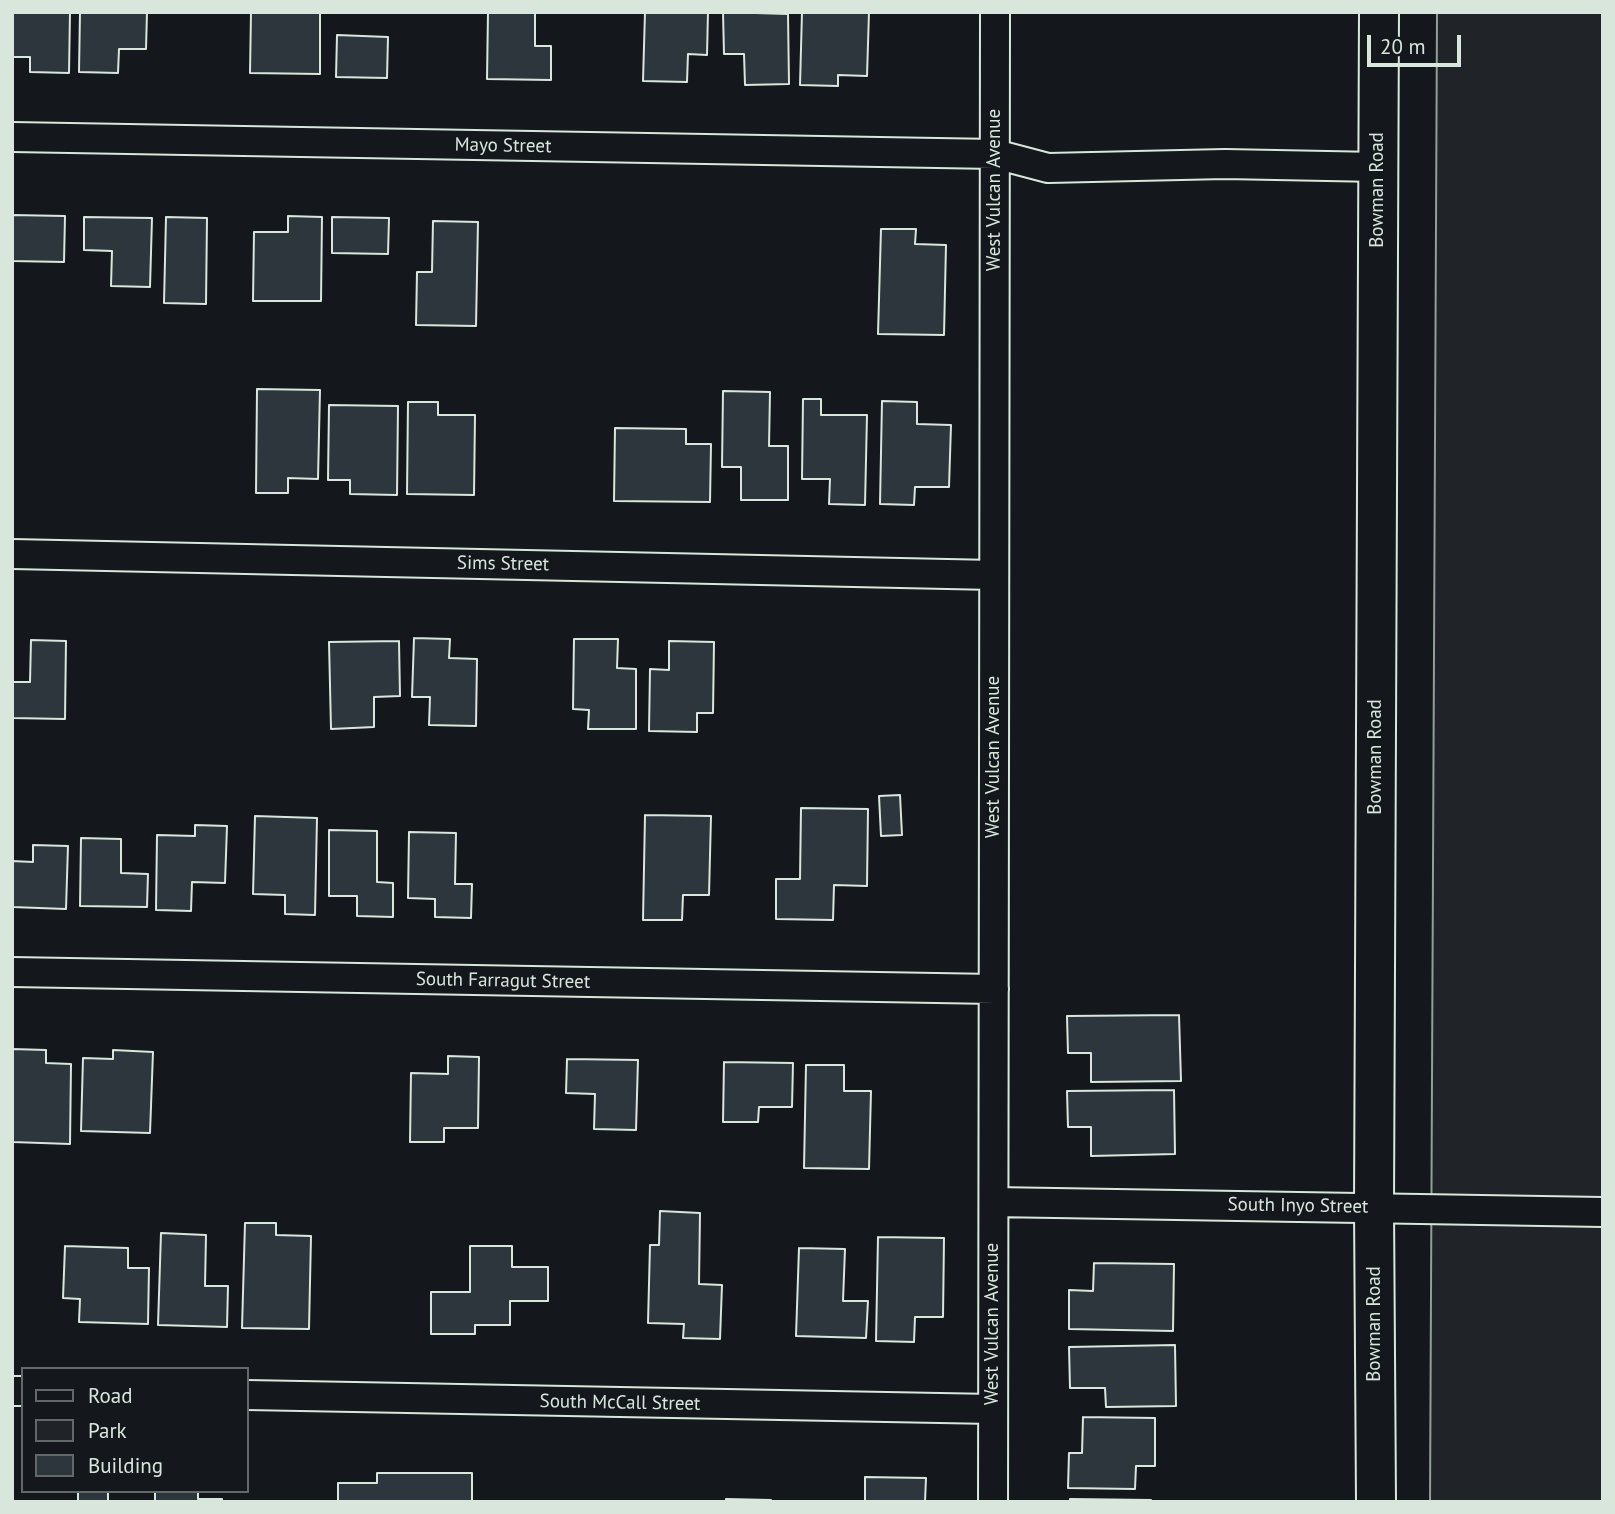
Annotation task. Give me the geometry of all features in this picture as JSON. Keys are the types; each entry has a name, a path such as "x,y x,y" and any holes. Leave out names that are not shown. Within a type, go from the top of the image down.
{"main road":[{"name":"Bowman Road","path":"1376,1502 1374,1208 1379,12"}],"street":[{"name":"West Vulcan Avenue","path":"993,1502 995,12"},
{"name":"Mayo Street","path":"12,137 995,154 1048,168 1225,164 1378,167"},
{"name":"Sims Street","path":"12,554 994,575"},
{"name":"South Farragut Street","path":"12,972 993,989"},
{"name":"South Inyo Street","path":"993,1202 1603,1212"},
{"name":"South McCall Street","path":"248,1395 993,1409"}],"green space":[{"path":"1437,12 1603,12 1603,1502 1430,1502"}],"building":[{"path":"12,12 70,12 69,73 30,72 30,57 12,57"},
{"path":"80,12 147,12 146,49 119,49 118,73 79,72"},
{"path":"251,12 320,12 320,74 250,73"},
{"path":"488,12 535,12 535,46 551,46 551,80 487,79"},
{"path":"645,12 708,12 707,55 688,54 687,82 643,81"},
{"path":"723,12 788,14 789,84 745,85 744,54 724,54"},
{"path":"802,12 869,12 867,76 838,75 838,86 800,85"},
{"path":"337,35 388,37 387,78 336,77"},
{"path":"12,215 65,216 64,262 12,261"},
{"path":"288,216 322,217 321,301 253,301 254,232 288,232"},
{"path":"84,217 152,218 150,287 111,286 112,251 84,250"},
{"path":"166,217 207,218 206,304 164,303"},
{"path":"332,217 389,218 388,254 332,253"},
{"path":"433,221 478,222 476,326 416,325 417,272 432,272"},
{"path":"881,229 916,229 915,244 946,245 944,335 878,334"},
{"path":"257,389 320,390 318,479 288,478 288,493 256,493"},
{"path":"723,391 770,392 769,446 788,446 788,500 741,500 741,467 722,467"},
{"path":"803,399 821,399 821,415 867,415 865,505 829,504 830,479 802,479"},
{"path":"882,401 917,402 917,424 951,425 949,487 915,487 914,505 880,504"},
{"path":"408,402 438,402 438,415 475,415 474,495 407,494"},
{"path":"329,405 398,406 397,495 350,494 350,480 328,480"},
{"path":"615,428 686,429 686,444 711,444 710,502 614,501"},
{"path":"414,638 450,639 449,658 477,659 476,726 429,725 430,697 412,697"},
{"path":"574,639 618,639 617,668 636,669 636,729 588,729 589,710 573,709"},
{"path":"31,640 66,641 65,719 12,718 12,682 30,682"},
{"path":"399,641 400,696 374,697 374,727 331,729 329,642"},
{"path":"669,641 714,642 713,713 697,713 697,732 649,731 650,669 669,670"},
{"path":"900,795 902,835 881,836 879,796"},
{"path":"801,808 868,809 867,886 834,885 833,920 776,919 776,879 800,879"},
{"path":"645,815 711,816 709,895 683,895 682,920 643,920"},
{"path":"255,816 317,818 315,915 285,914 285,895 253,894"},
{"path":"195,825 227,826 225,883 192,882 191,911 156,910 157,835 195,836"},
{"path":"329,830 377,831 377,882 393,883 393,917 357,916 357,896 329,896"},
{"path":"409,832 456,833 455,884 472,884 471,918 435,917 435,899 408,898"},
{"path":"81,838 121,839 121,873 148,874 147,907 80,906"},
{"path":"33,845 68,846 66,909 12,907 12,861 33,862"},
{"path":"1179,1015 1181,1081 1091,1082 1091,1053 1068,1053 1067,1016"},
{"path":"12,1049 46,1050 46,1063 71,1064 70,1144 12,1142"},
{"path":"113,1050 153,1052 150,1133 81,1131 83,1058 113,1059"},
{"path":"448,1056 479,1057 478,1128 444,1128 444,1142 410,1142 411,1073 448,1074"},
{"path":"567,1059 638,1060 636,1130 594,1129 595,1094 566,1093"},
{"path":"724,1062 793,1063 792,1107 759,1107 758,1122 723,1122"},
{"path":"806,1065 844,1065 844,1091 871,1091 869,1169 804,1168"},
{"path":"1174,1090 1175,1154 1091,1156 1091,1127 1068,1127 1067,1091"},
{"path":"660,1211 700,1213 699,1284 722,1285 720,1339 683,1338 684,1324 648,1323 650,1245 659,1245"},
{"path":"245,1223 276,1223 276,1235 311,1236 309,1329 242,1328"},
{"path":"161,1233 206,1235 205,1286 228,1286 227,1327 158,1325"},
{"path":"878,1237 944,1238 943,1317 915,1317 914,1342 876,1341"},
{"path":"65,1246 128,1248 128,1268 149,1268 148,1324 79,1322 80,1299 63,1298"},
{"path":"470,1246 512,1246 512,1267 548,1267 548,1301 510,1301 510,1325 475,1325 475,1334 431,1334 431,1292 470,1292"},
{"path":"799,1248 845,1249 843,1301 868,1301 866,1338 796,1336"},
{"path":"1094,1263 1174,1264 1173,1331 1069,1329 1069,1290 1093,1291"},
{"path":"1175,1345 1176,1406 1106,1407 1105,1388 1070,1388 1069,1347"},
{"path":"1083,1417 1155,1418 1155,1466 1136,1466 1135,1489 1068,1488 1069,1453 1082,1453"},
{"path":"377,1473 472,1473 472,1502 338,1502 338,1483 377,1483"},
{"path":"865,1477 926,1478 925,1502 865,1502"},
{"path":"78,1493 108,1493 108,1502 78,1502"},
{"path":"155,1493 198,1493 198,1499 222,1499 222,1502 155,1502"},
{"path":"726,1499 771,1500 771,1502 726,1502"},
{"path":"1070,1499 1151,1500 1151,1502 1070,1502"}]}
